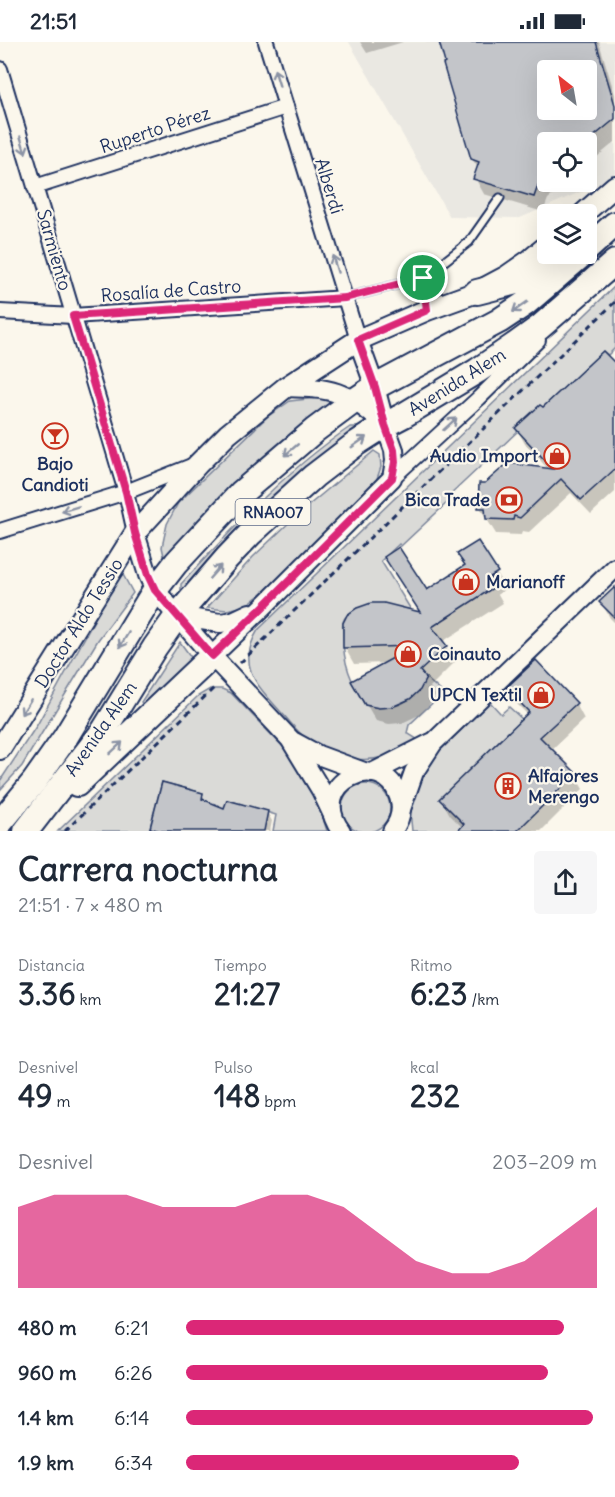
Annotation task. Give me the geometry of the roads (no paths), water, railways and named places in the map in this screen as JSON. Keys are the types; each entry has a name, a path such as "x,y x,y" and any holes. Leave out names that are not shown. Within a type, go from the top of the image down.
{"highway":[{"path":"597,240 615,224"},
{"name":"Avenida Alem","path":"26,831 104,730 155,647 177,616 227,558 280,505 357,443 487,364 540,327 615,262"},
{"path":"477,292 565,264"},
{"name":"Avenida Alem","path":"0,823 34,782 65,738 155,590 176,563 241,493 307,436 354,401 375,387 499,321 526,303 571,264"},
{"path":"26,831 212,656"}],"main road":[{"path":"594,204 615,186"},
{"name":"Doctor Aldo Tessio","path":"0,749 135,533 228,434 286,387 358,340 427,310 477,292 507,276 537,254"}],"street":[{"name":"Alberdi","path":"266,42 358,340"},
{"name":"Sarmiento","path":"0,69 126,492 135,533 148,575 155,590 177,616 290,739"},
{"name":"Ruperto Pérez","path":"35,187 286,107"},
{"path":"212,656 417,453 479,398 544,334 577,295"},
{"name":"Rosalía de Castro","path":"0,312 73,316 345,298"},
{"path":"358,340 394,450 395,462 392,478"},
{"path":"286,387 326,390 342,394 385,425"},
{"path":"0,531 126,492 198,464"},
{"path":"399,822 414,772 432,743 615,568"},
{"path":"177,616 220,622 233,621 263,607"},
{"path":"290,739 318,755 380,775 393,785 400,800 399,822"},
{"path":"290,739 317,782 336,824"},
{"path":"336,824 332,799 343,781 351,776 368,773 432,743"}],"lane":[{"path":"345,298 423,278 469,242 500,198"},
{"path":"423,278 427,310"}],"place":[{"name":"Bajo Candioti","path":"55,436"},
{"name":"Audio Import","path":"557,456"},
{"name":"Bica Trade","path":"509,500"},
{"name":"Marianoff","path":"466,582"},
{"name":"Coinauto","path":"408,654"},
{"name":"UPCN Textil","path":"541,695"},
{"name":"Alfajores Merengo","path":"508,786"}]}
